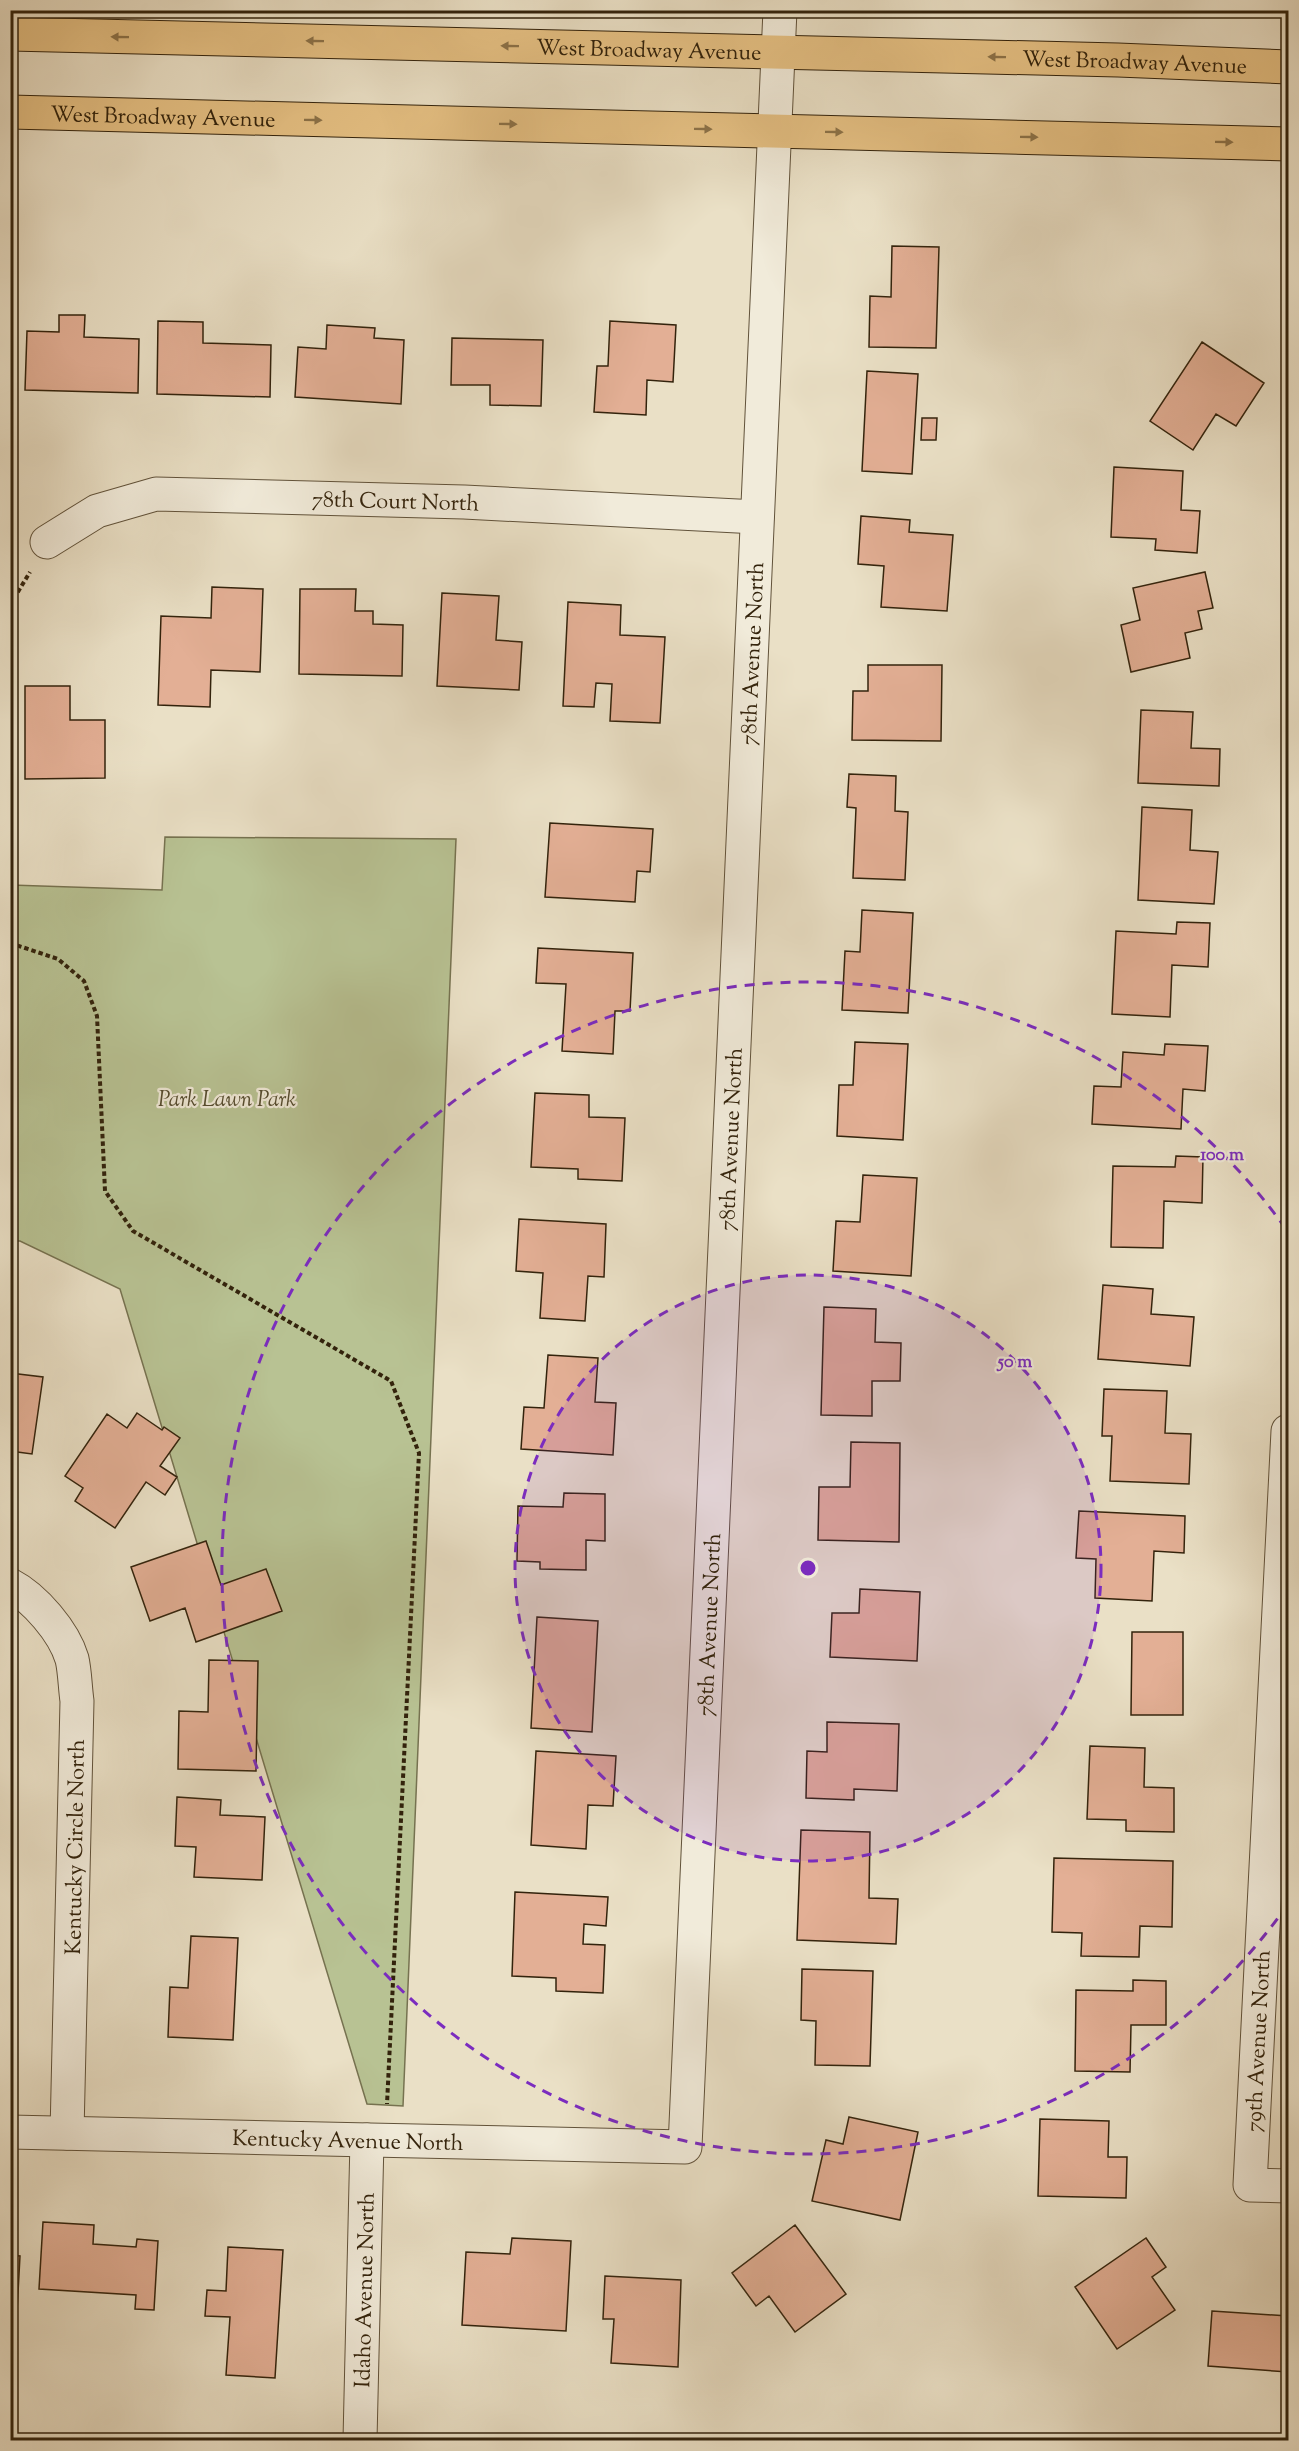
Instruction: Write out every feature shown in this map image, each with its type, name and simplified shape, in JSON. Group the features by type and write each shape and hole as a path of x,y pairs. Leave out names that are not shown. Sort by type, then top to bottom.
{"main road":[{"name":"West Broadway Avenue","path":"10,34 1118,60 1288,67"},
{"name":"West Broadway Avenue","path":"10,112 1288,144"}],"street":[{"name":"78th Avenue North","path":"685,2147 780,10"},
{"name":"78th Court North","path":"47,543 97,511 156,494 464,502 757,518"},
{"name":"79th Avenue North","path":"1288,1431 1250,2185 1288,2186"},
{"name":"Kentucky Circle North","path":"10,1585 19,1590 50,1619 72,1658 77,1701 67,2133"},
{"name":"Kentucky Avenue North","path":"10,2132 685,2147"},
{"name":"Idaho Avenue North","path":"360,2440 367,2140"}],"path":[{"path":"10,943 58,959 84,981 97,1016 105,1191 133,1231 391,1381 418,1453 387,2107 367,2140"}],"green space":[{"name":"Park Lawn Park","path":"165,837 456,839 403,2106 367,2104 120,1289 20,1241 11,1241 11,885 162,890"}],"building":[{"path":"892,246 939,247 936,348 869,347 870,296 891,297"},
{"path":"59,315 85,315 84,337 139,339 138,393 25,390 27,331 59,332"},
{"path":"158,321 203,322 203,343 271,345 270,397 157,394"},
{"path":"610,321 676,325 673,382 647,380 646,415 594,412 597,366 608,366"},
{"path":"327,325 375,328 374,338 404,340 401,404 295,397 298,347 326,349"},
{"path":"452,338 543,340 541,406 490,405 490,385 451,385"},
{"path":"1202,342 1264,383 1236,426 1216,414 1193,450 1150,421"},
{"path":"867,371 918,374 912,474 862,471"},
{"path":"922,418 937,418 936,440 921,440"},
{"path":"1114,467 1183,471 1181,510 1200,511 1197,553 1155,550 1156,539 1111,537"},
{"path":"861,516 910,520 909,532 953,535 947,611 881,607 884,566 858,564"},
{"path":"1205,572 1213,608 1198,611 1202,629 1185,633 1190,658 1131,672 1121,625 1140,620 1133,588"},
{"path":"212,587 263,589 260,672 211,670 210,707 158,705 161,616 211,618"},
{"path":"300,589 356,589 355,611 373,611 373,624 403,625 402,676 299,674"},
{"path":"442,593 499,596 496,640 522,642 519,690 437,686"},
{"path":"568,602 621,605 620,635 665,637 660,723 610,721 612,684 596,683 594,707 563,706"},
{"path":"868,665 942,665 941,741 852,740 853,691 868,691"},
{"path":"25,686 70,686 70,720 105,720 105,778 25,779"},
{"path":"1141,710 1193,712 1191,748 1220,749 1219,786 1138,783"},
{"path":"849,774 896,776 895,811 908,812 905,880 853,878 856,808 847,807"},
{"path":"1142,807 1192,810 1190,850 1218,852 1214,904 1138,900"},
{"path":"550,823 653,829 650,872 637,871 635,902 545,897"},
{"path":"862,910 913,913 908,1013 842,1010 845,951 860,952"},
{"path":"1177,922 1210,923 1208,967 1172,965 1170,1017 1112,1014 1116,931 1176,934"},
{"path":"538,948 633,953 630,1011 615,1011 613,1054 562,1051 566,984 536,983"},
{"path":"855,1042 908,1044 903,1140 837,1136 839,1085 853,1085"},
{"path":"1165,1044 1208,1046 1205,1091 1183,1089 1181,1129 1092,1124 1094,1086 1121,1087 1123,1052 1164,1055"},
{"path":"535,1093 589,1095 589,1117 625,1118 622,1181 578,1179 578,1169 531,1167"},
{"path":"1176,1156 1203,1157 1202,1203 1164,1201 1163,1248 1111,1247 1113,1166 1175,1167"},
{"path":"863,1175 917,1178 911,1276 833,1271 836,1221 860,1222"},
{"path":"519,1219 606,1224 604,1277 588,1276 585,1321 540,1318 543,1273 516,1271"},
{"path":"1103,1285 1153,1289 1151,1314 1194,1317 1190,1366 1098,1359"},
{"path":"824,1307 876,1309 875,1342 901,1343 900,1381 872,1381 872,1416 821,1415"},
{"path":"548,1355 598,1358 595,1402 616,1403 613,1455 521,1449 524,1407 544,1408"},
{"path":"10,1373 43,1377 32,1454 10,1451"},
{"path":"1104,1389 1167,1391 1165,1433 1191,1434 1189,1484 1110,1481 1112,1436 1102,1436"},
{"path":"137,1413 162,1430 164,1427 180,1438 160,1466 177,1477 165,1495 146,1482 115,1528 75,1501 83,1488 65,1476 107,1414 127,1428"},
{"path":"851,1442 900,1443 899,1542 818,1540 819,1487 850,1487"},
{"path":"564,1493 605,1494 605,1541 586,1540 586,1570 540,1569 540,1562 517,1561 518,1506 563,1507"},
{"path":"1079,1511 1185,1516 1184,1553 1154,1551 1152,1601 1095,1598 1096,1559 1076,1558"},
{"path":"206,1541 221,1585 266,1569 282,1611 196,1642 185,1608 150,1621 131,1567"},
{"path":"860,1589 920,1592 917,1661 830,1657 832,1613 859,1613"},
{"path":"537,1617 598,1621 592,1732 531,1728"},
{"path":"1132,1632 1183,1632 1183,1715 1131,1715"},
{"path":"209,1660 258,1661 256,1771 178,1769 179,1711 208,1712"},
{"path":"827,1722 899,1724 897,1791 854,1789 854,1800 806,1798 807,1751 827,1752"},
{"path":"1090,1746 1145,1748 1144,1787 1174,1788 1174,1832 1126,1831 1126,1820 1087,1819"},
{"path":"536,1751 616,1756 613,1806 588,1805 586,1849 531,1845"},
{"path":"177,1797 221,1800 220,1815 265,1817 262,1880 194,1877 196,1847 175,1846"},
{"path":"801,1830 870,1832 869,1898 898,1899 896,1944 797,1940"},
{"path":"1054,1858 1173,1861 1172,1927 1140,1926 1139,1957 1081,1956 1082,1933 1052,1932"},
{"path":"515,1892 608,1897 606,1926 584,1924 583,1944 605,1945 603,1993 556,1991 556,1978 512,1976"},
{"path":"191,1936 238,1938 233,2040 168,2037 170,1987 188,1988"},
{"path":"802,1969 873,1971 870,2066 815,2065 816,2021 801,2020"},
{"path":"1133,1980 1166,1981 1166,2025 1131,2025 1130,2072 1075,2071 1076,1990 1133,1991"},
{"path":"849,2117 918,2132 900,2220 812,2201 826,2140 843,2144"},
{"path":"1040,2119 1109,2121 1108,2157 1127,2157 1126,2198 1038,2196"},
{"path":"43,2222 94,2225 93,2244 136,2247 137,2239 158,2241 154,2310 135,2309 136,2295 39,2289"},
{"path":"795,2225 846,2294 795,2332 769,2296 756,2306 732,2273"},
{"path":"512,2238 571,2241 566,2331 462,2325 466,2252 510,2254"},
{"path":"1146,2238 1166,2267 1152,2277 1175,2310 1117,2349 1075,2287"},
{"path":"228,2247 283,2250 275,2378 226,2375 230,2317 205,2316 207,2290 226,2291"},
{"path":"10,2255 20,2256 17,2311 10,2311"},
{"path":"605,2276 681,2280 678,2367 611,2363 614,2319 603,2319"},
{"path":"1212,2311 1288,2316 1288,2372 1208,2366"}]}
